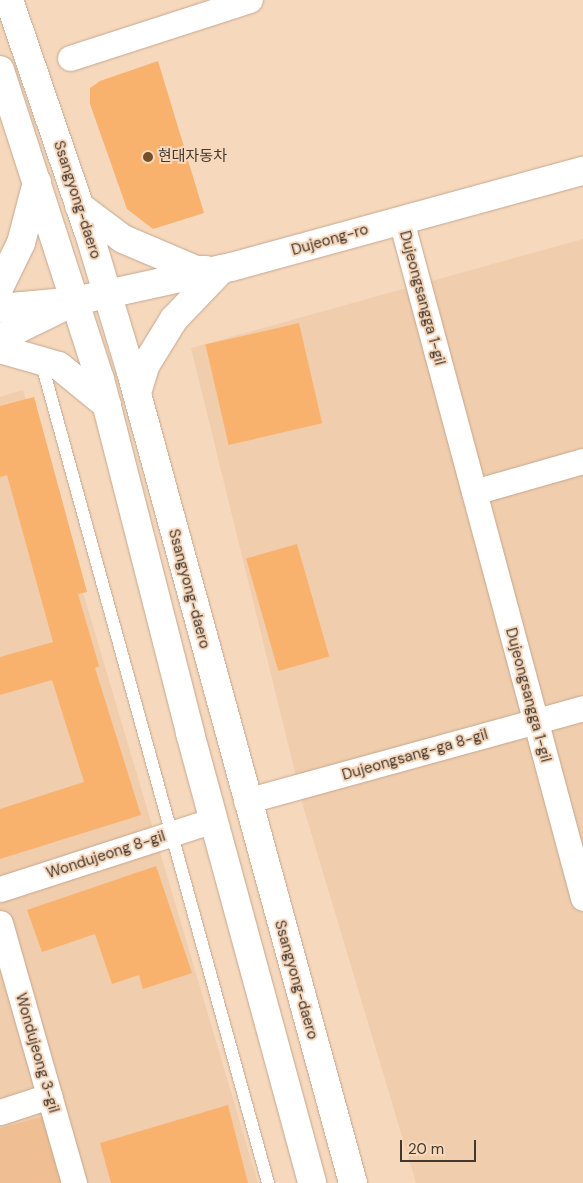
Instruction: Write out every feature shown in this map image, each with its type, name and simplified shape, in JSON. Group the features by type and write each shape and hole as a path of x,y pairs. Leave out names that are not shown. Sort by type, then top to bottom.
{"street":[{"name":"Ssangyong-daero","path":"9,0 79,206 137,392 246,801 353,1183"},
{"path":"70,58 244,1"},
{"path":"0,70 107,405 213,820 312,1183"},
{"name":"Dujeong-ro","path":"0,308 74,301 222,269 583,171"},
{"path":"0,286 21,243 37,182"},
{"path":"79,206 123,239 196,270 222,269"},
{"name":"Dujeongsangga 1-gil","path":"401,220 583,898"},
{"path":"137,392 145,366 174,319 222,269"},
{"name":"Dujeong-ro","path":"0,338 74,301"},
{"path":"0,349 59,366 107,405"},
{"path":"474,492 583,461"},
{"name":"Dujeongsang-ga 8-gil","path":"246,801 583,708"},
{"name":"Wondujeong 8-gil","path":"0,889 213,820"},
{"name":"Wondujeong 3-gil","path":"0,923 74,1183"},
{"path":"0,1112 49,1096"}],"lane":[{"path":"41,361 170,834 268,1183"}],"shaded area":[{"path":"583,239 583,1183 416,1183 304,809 191,348"},
{"path":"23,390 258,1183 0,1183 0,397"},
{"path":"41,1117 51,1118 74,1183 0,1183 0,1128"}],"building":[{"name":"현대자동차","path":"158,61 204,213 153,229 127,209 90,104 90,88 100,81"},
{"path":"299,323 322,423 229,445 205,345"},
{"path":"34,397 87,592 78,594 99,666 95,668 141,815 0,859 0,809 84,782 52,680 0,695 0,657 53,642 7,475 0,477 0,406"},
{"path":"297,544 329,656 278,671 246,559"},
{"path":"156,866 192,973 143,989 139,975 112,984 95,934 42,952 27,910"},
{"path":"228,1105 248,1183 111,1183 100,1143"}],"place":[{"name":"현대자동차","path":"148,157"}]}
